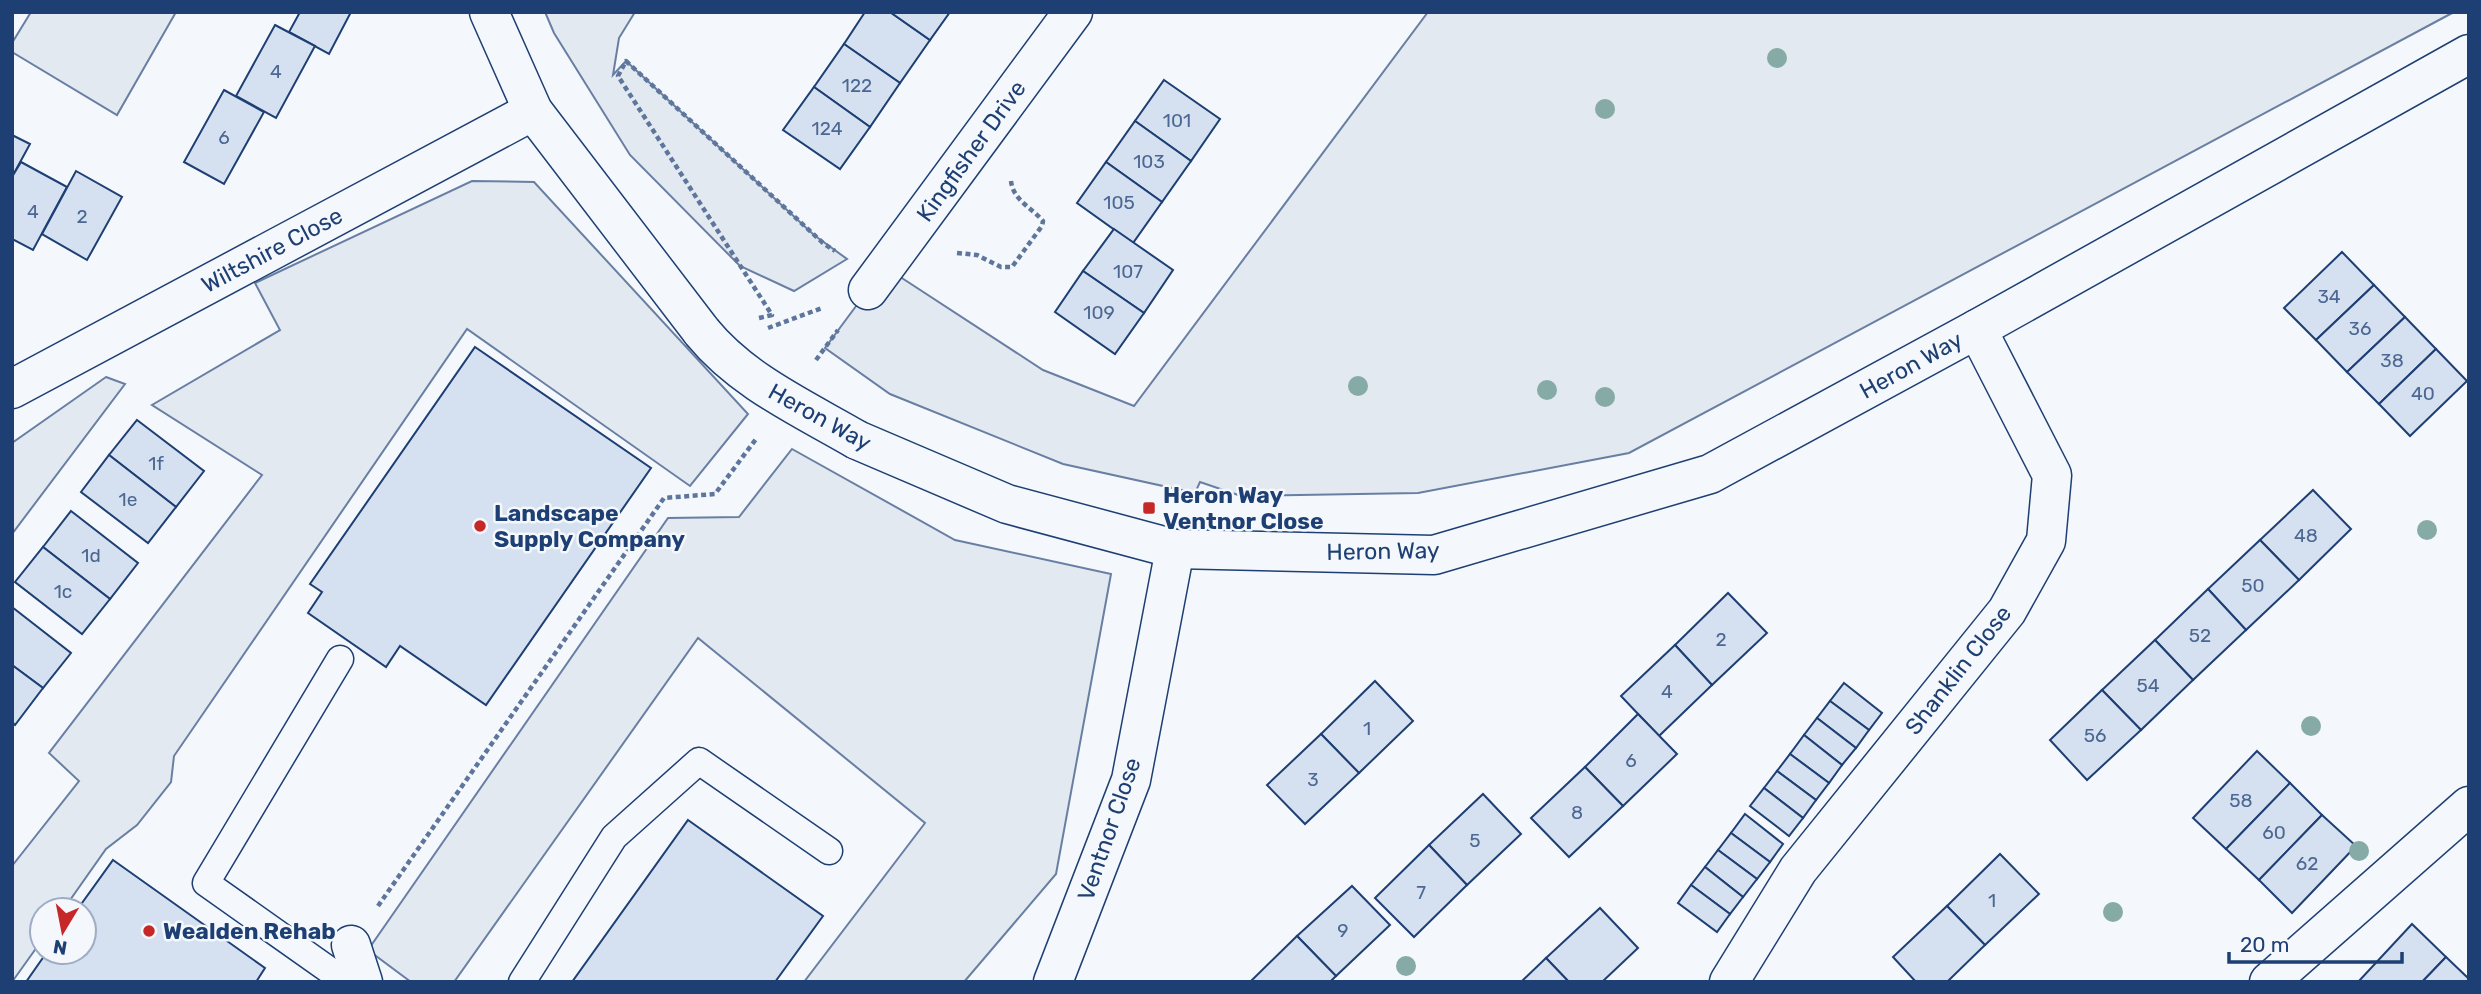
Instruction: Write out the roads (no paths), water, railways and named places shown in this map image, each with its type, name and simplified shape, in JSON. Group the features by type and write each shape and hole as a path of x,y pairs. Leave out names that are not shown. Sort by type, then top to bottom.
{"street":[{"name":"Heron Way","path":"489,12 533,111 708,340 753,380 857,440 1007,504 1175,549 1434,555 1710,474 1977,329 2469,54"},
{"name":"Kingfisher Drive","path":"873,284 1073,12"},
{"name":"Wiltshire Close","path":"12,389 533,111"},
{"name":"Shanklin Close","path":"1728,982 1798,870 2007,611 2046,541 2052,475 1977,329"},
{"name":"Ventnor Close","path":"1053,982 1131,780 1175,549"},
{"path":"2269,982 2469,806"},
{"path":"348,963 363,982"}],"lane":[{"path":"340,659 206,883 348,963"},
{"path":"522,982 614,837 699,761 829,852"}],"place":[{"name":"Heron Way Ventnor Close","path":"1149,508"},
{"name":"Landscape Supply Company","path":"480,526"},
{"name":"Wealden Rehab","path":"149,931"}]}
